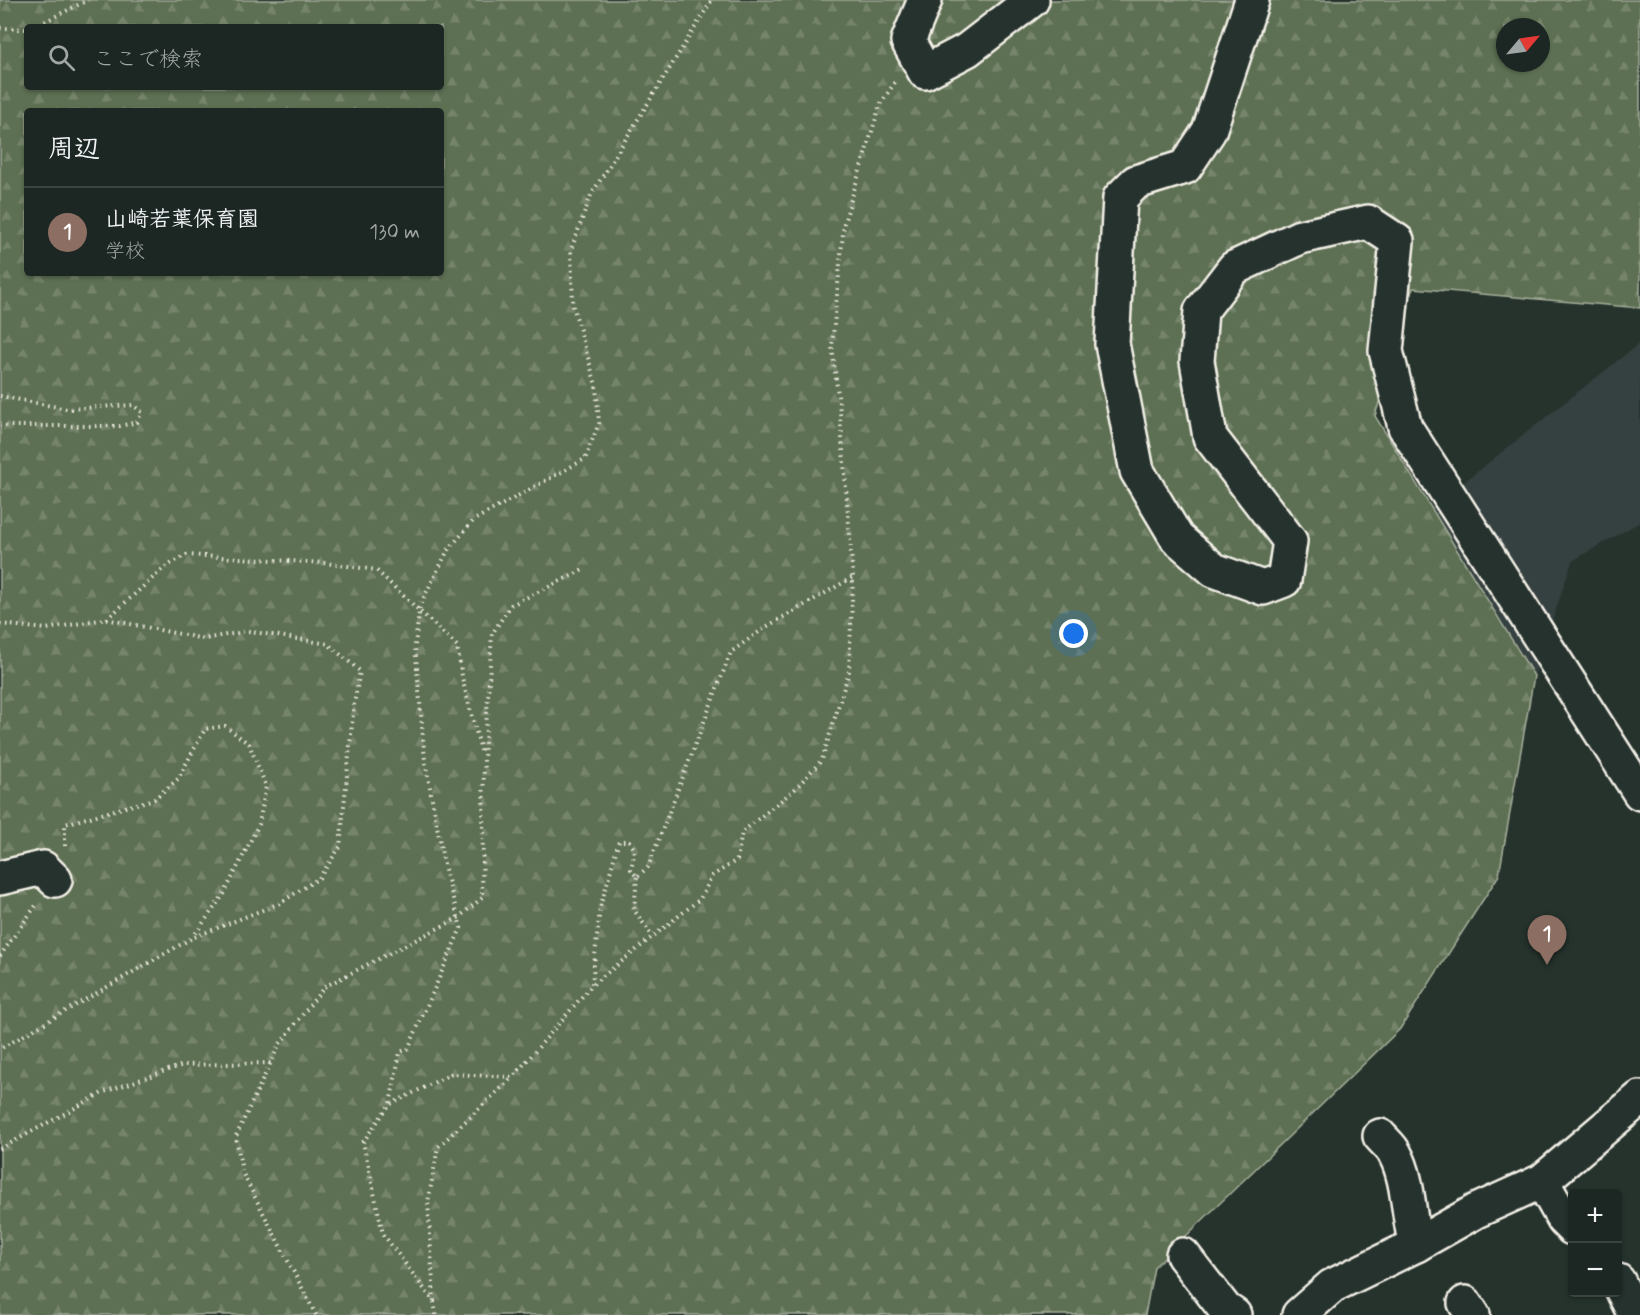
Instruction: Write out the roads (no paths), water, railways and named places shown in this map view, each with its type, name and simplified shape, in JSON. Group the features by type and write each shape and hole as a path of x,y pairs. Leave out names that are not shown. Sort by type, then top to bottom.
{"street":[{"path":"925,0 908,41 926,72 967,50 1032,0"},
{"path":"1252,0 1209,131 1185,167 1136,182 1120,198 1112,344 1137,471 1177,538 1215,570 1263,588 1284,580 1290,541 1210,437 1197,361 1201,311 1234,268 1300,237 1368,222 1397,241 1386,351 1405,427 1640,793"},
{"path":"0,878 43,868 55,880"},
{"path":"1299,1315 1332,1286 1416,1245 1476,1210 1542,1181 1563,1166 1640,1098"},
{"path":"1380,1136 1395,1153 1409,1202 1408,1219 1416,1245"},
{"path":"1542,1181 1568,1224"},
{"path":"1183,1255 1225,1309 1234,1315"},
{"path":"1622,1290 1635,1315"}],"place":[{"name":"山崎若葉保育園","path":"1547,965"}]}
